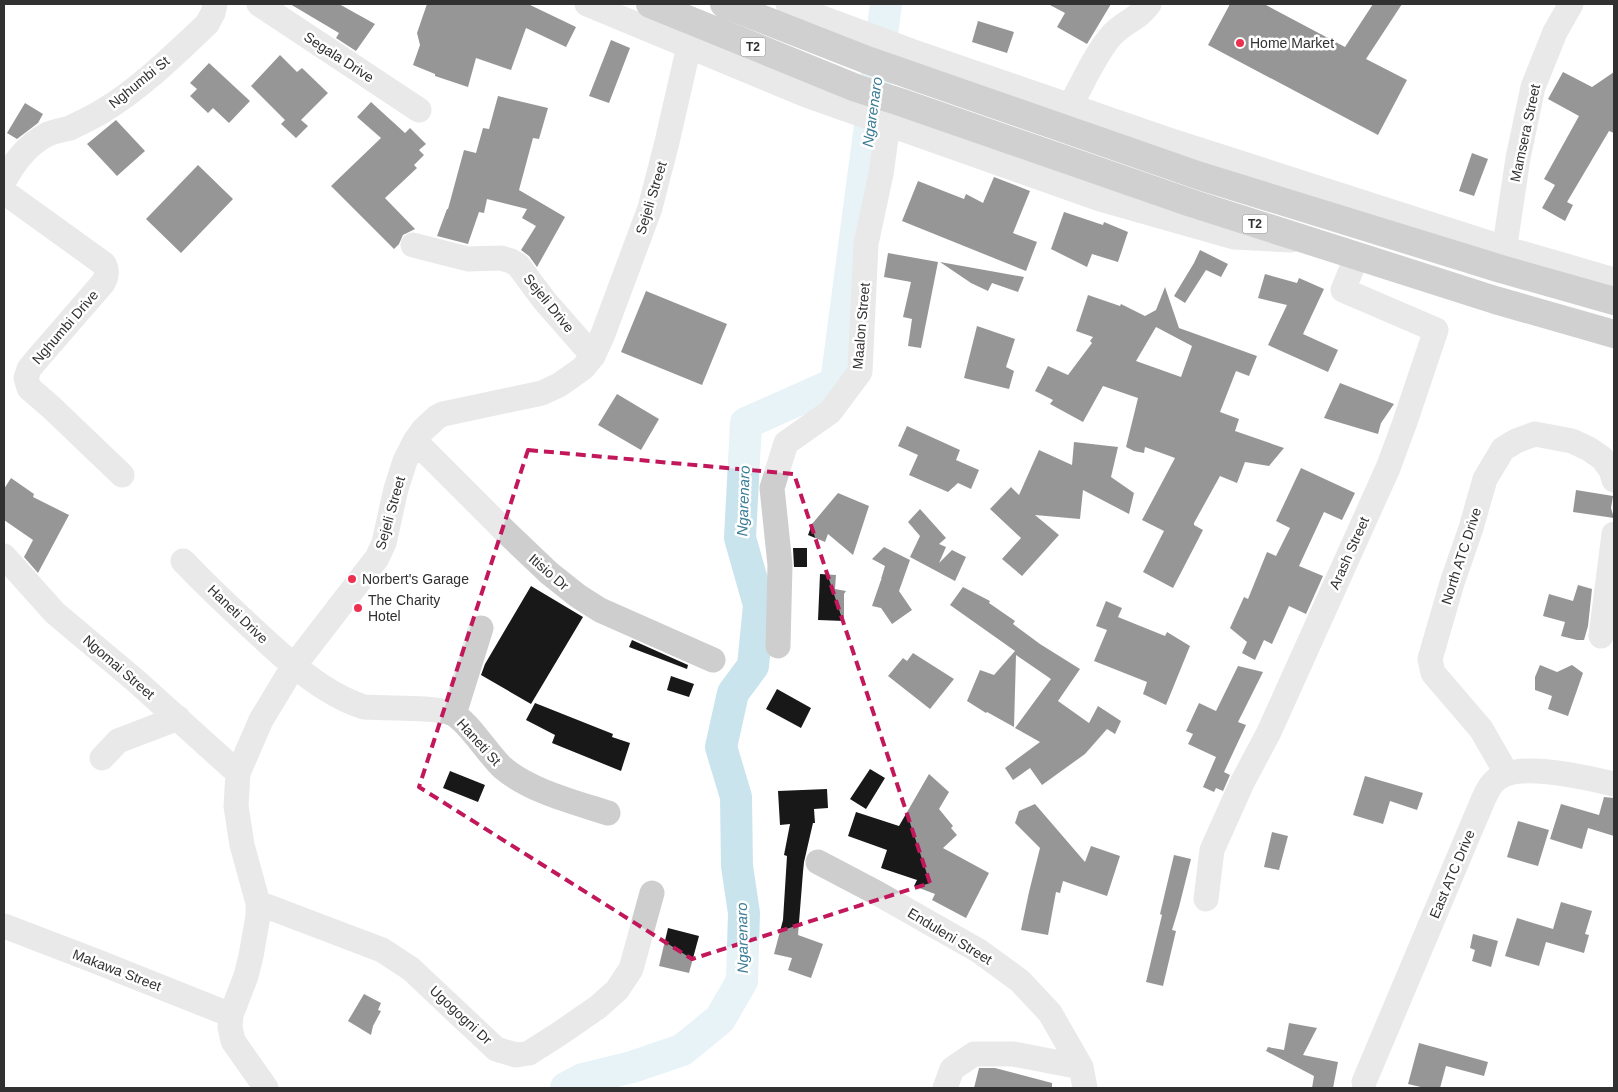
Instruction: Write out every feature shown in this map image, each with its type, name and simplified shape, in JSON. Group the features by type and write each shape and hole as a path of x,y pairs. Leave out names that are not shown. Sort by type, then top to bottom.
{"highway":[{"name":"T2","path":"650,4 856,88 898,119 1191,203 1495,300 1614,334"},
{"name":"T2","path":"724,4 867,60 910,63 1200,176 1502,259 1614,301"}],"street":[{"name":"Nghumbi St","path":"4,181 16,160 35,142 50,133 69,128 101,112 144,81 207,24 215,4"},
{"name":"Segala Drive","path":"259,4 419,110"},
{"path":"587,4 806,95 898,119"},
{"path":"788,4 826,11 910,63 1070,106 1502,259 1614,280"},
{"path":"1070,106 1103,46 1112,34 1144,11 1149,4"},
{"name":"Mamsera Street","path":"1502,259 1518,158 1533,86 1567,5"},
{"name":"Sejeli Street","path":"266,1088 234,1041 230,1027 231,1015 246,976 258,916 258,903 242,845 236,806 238,773 262,720 293,667 349,596 383,548 396,489 405,461 415,441 427,426 443,414 542,393 560,385 583,368 593,356 650,208 688,46"},
{"name":"Maalon Street","path":"778,646 780,564 772,488 786,443 830,412 860,372 866,244 882,174 898,119"},
{"name":"Nghumbi Drive","path":"4,192 104,264 107,270 103,283 38,358 26,378 29,388 122,475"},
{"name":"Sejeli Drive","path":"413,245 468,259 501,258 518,265 544,300 593,356"},
{"name":"Arash Street","path":"1206,899 1212,850 1242,783 1270,732 1388,468 1436,330 1343,290 1357,256"},
{"name":"North ATC Drive","path":"1507,774 1481,729 1433,673 1430,658 1485,479 1503,449 1516,441 1535,434 1572,441 1589,449 1602,458 1611,470 1614,480"},
{"name":"Itisio Dr","path":"415,441 513,539 549,573 578,596 600,610 713,660"},
{"path":"1601,636 1614,534"},
{"name":"Ngomai Street","path":"4,556 55,613 136,681 238,773"},
{"name":"Haneti Drive","path":"182,561 293,667"},
{"path":"454,714 481,628"},
{"name":"Haneti St","path":"293,667 355,704 369,707 438,710 454,714 469,728 504,769 531,785 608,813"},
{"path":"102,758 118,741 178,718"},
{"path":"1507,774 1528,771 1568,774 1614,784"},
{"name":"East ATC Drive","path":"1364,1082 1489,789 1497,779 1507,774"},
{"name":"Enduleni Street","path":"818,862 979,950 1020,981 1050,1013 1083,1078"},
{"name":"Ugogogni Dr","path":"258,903 382,950 411,969 496,1049 516,1055 529,1053 559,1034 598,1007 617,990 631,969 652,893"},
{"name":"Makawa Street","path":"4,926 231,1015"},
{"path":"945,1088 952,1069 974,1054 1013,1054 1083,1078"}],"highlighted area":[{"path":"528,450 794,474 930,883 692,959 419,787"}],"building":[{"path":"290,4 339,4 375,24 356,51 336,38 339,33"},
{"path":"427,4 528,4 576,27 566,47 526,28 511,70 476,58 468,87 435,76 435,74 413,65 420,45 417,33"},
{"path":"1048,4 1111,4 1087,44 1057,27 1065,13"},
{"path":"1230,4 1264,4 1345,47 1373,4 1402,4 1366,59 1407,80 1378,135 1208,45"},
{"path":"978,21 1014,32 1007,53 972,42"},
{"path":"611,40 630,48 609,103 589,96"},
{"path":"280,55 297,72 302,68 328,93 301,120 308,126 296,138 281,124 285,120 251,86"},
{"path":"209,63 250,101 229,123 213,108 208,113 190,96 197,89 190,83"},
{"path":"1563,72 1592,87 1614,72 1614,133 1609,131 1567,202 1573,205 1565,221 1542,208 1555,185 1544,179 1579,116 1548,99"},
{"path":"498,96 548,108 539,139 533,138 519,190 565,217 537,267 529,256 521,250 536,226 522,218 527,209 487,199 484,213 479,212 468,244 437,236 448,209 464,150 476,153 483,128 489,129"},
{"path":"371,102 405,133 410,128 426,144 419,150 424,155 414,165 417,168 385,198 415,229 403,235 399,244 394,249 331,186 381,138 357,117"},
{"path":"25,103 43,114 38,123 17,139 7,133"},
{"path":"116,120 145,151 117,176 87,144"},
{"path":"1472,153 1488,159 1474,196 1459,191"},
{"path":"198,165 233,199 181,253 146,219"},
{"path":"994,177 1030,191 1013,233 1037,242 1026,271 902,221 918,181 964,199 966,194 983,203"},
{"path":"1064,212 1103,225 1104,222 1128,232 1118,262 1092,254 1087,267 1051,249"},
{"path":"1200,250 1228,264 1221,277 1206,270 1185,303 1174,296"},
{"path":"888,253 938,262 921,348 908,346 912,319 903,317 911,282 884,277"},
{"path":"940,262 1024,277 1018,292 992,283 988,291 971,283"},
{"path":"1265,274 1297,283 1299,278 1324,289 1303,334 1338,350 1328,372 1268,345 1287,305 1258,298"},
{"path":"1165,287 1179,328 1257,356 1249,376 1236,371 1220,412 1239,419 1235,431 1284,448 1269,466 1245,462 1237,483 1220,476 1194,523 1194,525 1203,530 1173,588 1143,572 1164,531 1142,520 1175,458 1145,447 1144,453 1126,447 1138,398 1103,386 1083,422 1050,404 1053,400 1035,391 1048,366 1068,375 1092,343 1090,341 1093,337 1076,331 1088,295 1120,306 1121,304 1145,316 1156,310","holes":["1156,327 1192,346 1181,377 1136,361"]},
{"path":"646,291 727,324 702,385 621,352"},
{"path":"977,326 1015,339 1006,367 1014,371 1009,389 964,378"},
{"path":"1340,383 1394,404 1381,423 1378,434 1324,418"},
{"path":"617,394 659,419 641,450 598,425"},
{"path":"907,426 960,450 956,460 979,470 971,489 958,483 948,492 909,475 918,455 898,446"},
{"path":"1074,442 1118,447 1111,477 1134,493 1129,514 1083,490 1080,519 1035,515 1059,535 1022,576 1002,559 1021,538 990,509 1011,487 1019,495 1039,450 1072,465"},
{"path":"1301,468 1355,493 1342,520 1324,512 1299,566 1323,576 1306,614 1289,606 1272,644 1264,640 1255,660 1242,653 1247,642 1230,628 1244,597 1248,599 1267,552 1276,556 1290,528 1276,521"},
{"path":"11,478 34,494 33,497 69,515 38,573 24,557 33,540 4,520 4,489"},
{"path":"1576,490 1613,496 1611,508 1614,518 1573,512"},
{"path":"838,493 869,506 853,555 828,534 825,542 808,535 812,524"},
{"path":"920,509 946,538 939,544 946,547 939,563 952,550 966,557 955,581 910,557 920,536 908,522"},
{"path":"884,547 910,560 899,591 912,610 892,624 881,608 872,606 885,566 872,559"},
{"path":"793,548 807,548 807,567 794,567"},
{"path":"820,574 836,575 835,589 846,591 844,594 844,621 818,620"},
{"path":"1578,585 1592,589 1588,626 1584,640 1561,636 1565,622 1543,616 1549,594 1573,601"},
{"path":"531,586 583,617 531,704 481,675 485,664"},
{"path":"963,587 990,601 989,603 1015,621 1013,624 1040,644 1080,669 1058,701 1089,723 1098,706 1121,721 1115,734 1107,729 1085,754 1042,785 1030,768 1013,780 1005,768 1040,742 1015,728 1051,679 1016,655 1014,727 967,701 980,670 994,675 1015,651 950,605"},
{"path":"1106,601 1122,608 1118,617 1165,636 1167,632 1190,646 1166,705 1143,694 1147,682 1094,661 1107,630 1096,626"},
{"path":"632,640 688,665 687,669 629,647"},
{"path":"913,653 954,679 930,709 888,676 903,658 907,661"},
{"path":"1540,665 1557,672 1572,665 1583,673 1568,716 1548,709 1552,696 1535,690 1535,677"},
{"path":"1238,666 1263,672 1238,722 1246,725 1224,772 1230,775 1223,791 1216,788 1214,792 1203,787 1216,757 1188,744 1193,734 1186,731 1199,703 1216,711"},
{"path":"671,676 694,684 689,697 667,690"},
{"path":"777,689 811,708 801,728 766,709"},
{"path":"535,703 613,734 612,737 630,743 621,771 552,743 555,735 526,720"},
{"path":"870,769 885,778 866,809 850,799"},
{"path":"450,771 485,785 478,802 443,788"},
{"path":"929,774 949,792 939,809 953,826 951,828 957,835 943,848 989,873 966,918 932,900 935,894 914,886 917,880 881,868 887,850 848,836 856,812 899,826"},
{"path":"1365,776 1423,793 1417,810 1390,801 1383,824 1353,815"},
{"path":"827,789 828,808 814,809 815,823 813,823 803,872 798,935 823,944 811,978 788,970 792,958 774,954 783,920 787,856 784,855 790,824 780,825 778,791"},
{"path":"1604,797 1614,798 1614,836 1588,828 1582,849 1550,839 1561,804 1599,815"},
{"path":"1035,804 1085,862 1091,846 1120,856 1107,896 1063,881 1060,893 1056,892 1048,935 1021,930 1040,848 1015,823 1019,811"},
{"path":"1518,821 1549,830 1538,866 1507,857"},
{"path":"1272,832 1288,836 1279,870 1264,867"},
{"path":"1174,855 1191,859 1172,930 1176,931 1163,986 1146,982"},
{"path":"1561,902 1592,911 1585,934 1589,935 1584,953 1546,942 1539,966 1505,956 1517,918 1553,929"},
{"path":"668,928 699,936 689,973 659,966"},
{"path":"1473,934 1498,941 1491,967 1472,961 1475,950 1470,948"},
{"path":"364,994 381,1003 378,1010 381,1011 373,1026 371,1035 348,1021"},
{"path":"1289,1023 1317,1028 1303,1055 1338,1062 1333,1088 1312,1088 1314,1076 1266,1051 1268,1047 1284,1050"},
{"path":"1419,1043 1488,1062 1484,1076 1446,1066 1440,1088 1425,1088 1408,1084"},
{"path":"979,1068 995,1068 1052,1083 1052,1088 974,1088"}],"waterway":[{"name":"Ngarenaro","path":"566,1088 583,1079 632,1067 682,1050 720,1019 742,981 744,913 737,866 736,797 721,747 733,693 753,666 759,605 740,538 746,423 836,383 886,4"}],"place":[{"name":"Home Market","path":"1240,43"},
{"name":"Norbert's Garage","path":"352,579"},
{"name":"The Charity Hotel","path":"358,608"}]}
